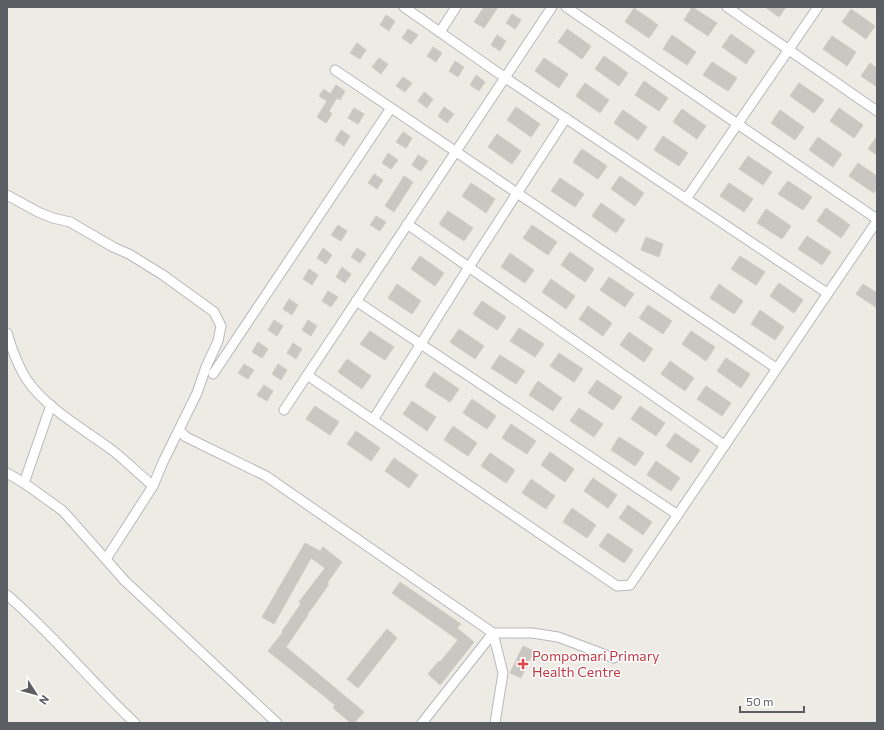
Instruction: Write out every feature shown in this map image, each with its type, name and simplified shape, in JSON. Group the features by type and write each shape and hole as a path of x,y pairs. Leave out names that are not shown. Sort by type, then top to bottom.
{"street":[{"path":"404,7 504,77 827,293"},
{"path":"440,32 456,7"},
{"path":"284,410 504,77 552,7"},
{"path":"307,375 617,586 630,585 877,220 566,7"},
{"path":"727,7 877,111"},
{"path":"686,199 818,7"},
{"path":"335,70 776,368"},
{"path":"213,374 391,108"},
{"path":"373,420 516,193 566,118"},
{"path":"7,194 43,214 70,222 113,247 129,254 163,275 214,312 222,326 218,341 196,393 182,420 179,430 153,486 106,559"},
{"path":"407,224 724,445"},
{"path":"356,301 678,515"},
{"path":"7,333 16,362 28,382 51,405 112,451 153,486"},
{"path":"24,482 51,405"},
{"path":"179,430 186,437 266,476 493,633 532,633 558,637 614,658"},
{"path":"7,473 24,482 63,511 125,580 277,723"},
{"path":"7,595 25,611 117,707 135,723"},
{"path":"422,723 493,633"},
{"path":"493,633 503,673 495,723"}],"building":[{"path":"484,7 498,7 484,28 474,22"},
{"path":"692,7 717,23 708,36 684,20"},
{"path":"765,7 786,7 779,17"},
{"path":"634,8 658,25 649,38 625,22"},
{"path":"851,9 875,26 866,39 842,22"},
{"path":"512,14 521,20 515,29 506,23"},
{"path":"386,15 395,21 389,31 380,25"},
{"path":"408,29 418,35 411,44 402,38"},
{"path":"567,29 591,46 582,59 558,42"},
{"path":"731,34 755,51 746,64 722,47"},
{"path":"497,35 506,41 500,51 491,45"},
{"path":"672,35 696,52 687,65 663,49"},
{"path":"832,36 856,52 847,66 823,49"},
{"path":"357,43 366,50 360,59 350,53"},
{"path":"433,47 442,53 436,62 427,56"},
{"path":"604,56 628,73 619,86 595,69"},
{"path":"379,58 388,64 381,74 372,67"},
{"path":"544,58 568,74 559,88 535,71"},
{"path":"455,61 464,67 458,77 449,71"},
{"path":"712,62 737,78 728,91 703,75"},
{"path":"870,63 877,68 877,87 861,76"},
{"path":"476,75 485,82 479,91 470,85"},
{"path":"403,77 412,83 405,92 396,86"},
{"path":"644,81 668,98 659,111 635,95"},
{"path":"585,83 609,100 600,113 576,96"},
{"path":"799,83 824,100 814,113 790,96"},
{"path":"336,85 345,91 340,100 337,98 329,111 332,114 326,123 317,117 327,101 319,96 324,89 330,94"},
{"path":"424,92 433,99 427,108 418,101"},
{"path":"444,107 454,114 447,123 438,116"},
{"path":"516,107 540,124 531,137 507,120"},
{"path":"354,108 364,114 358,124 348,118"},
{"path":"839,108 863,125 854,138 830,121"},
{"path":"682,109 706,126 697,139 673,122"},
{"path":"623,110 647,127 638,140 614,123"},
{"path":"780,110 804,127 795,140 771,123"},
{"path":"341,130 350,136 344,146 335,140"},
{"path":"403,132 412,138 406,148 396,142"},
{"path":"497,134 521,151 512,164 488,147"},
{"path":"663,136 688,153 679,166 654,150"},
{"path":"877,136 877,155 868,149"},
{"path":"818,137 842,154 833,167 809,150"},
{"path":"582,149 607,166 598,179 573,162"},
{"path":"388,153 398,160 391,169 382,163"},
{"path":"418,155 428,161 421,171 412,165"},
{"path":"748,156 772,172 763,185 739,169"},
{"path":"858,163 877,176 877,188 874,193 849,176"},
{"path":"374,174 383,180 377,189 368,183"},
{"path":"404,176 413,182 394,212 385,206"},
{"path":"620,176 644,193 635,206 611,189"},
{"path":"560,178 584,194 575,207 551,191"},
{"path":"788,181 812,197 803,210 778,194"},
{"path":"471,183 495,199 486,213 462,196"},
{"path":"729,183 753,199 744,212 720,196"},
{"path":"601,203 625,220 616,233 592,216"},
{"path":"826,208 850,225 841,238 817,221"},
{"path":"766,209 791,226 782,239 757,223"},
{"path":"448,211 473,228 464,241 439,224"},
{"path":"376,216 386,222 380,231 370,225"},
{"path":"338,225 347,231 341,241 331,235"},
{"path":"532,225 557,242 548,255 523,238"},
{"path":"807,236 831,252 822,265 798,249"},
{"path":"646,237 663,244 659,257 641,250"},
{"path":"323,248 332,255 326,264 317,258"},
{"path":"357,248 366,254 360,263 351,257"},
{"path":"570,252 594,269 585,282 561,265"},
{"path":"510,253 534,270 525,283 501,267"},
{"path":"420,256 444,273 435,286 411,269"},
{"path":"740,256 765,272 756,285 731,269"},
{"path":"342,267 351,274 345,283 336,277"},
{"path":"309,269 318,275 312,285 303,279"},
{"path":"609,277 634,294 625,307 600,290"},
{"path":"551,279 575,296 566,309 542,292"},
{"path":"779,283 803,300 794,313 770,296"},
{"path":"397,284 421,301 412,314 388,298"},
{"path":"719,284 743,301 734,314 710,298"},
{"path":"863,284 877,293 877,308 856,294"},
{"path":"328,291 338,297 331,307 322,301"},
{"path":"289,299 298,305 292,315 283,309"},
{"path":"482,301 506,317 497,330 473,314"},
{"path":"648,305 672,321 663,334 639,318"},
{"path":"588,306 612,323 603,336 579,319"},
{"path":"760,310 784,327 775,340 751,324"},
{"path":"274,320 283,326 277,336 268,330"},
{"path":"308,320 317,326 311,336 302,330"},
{"path":"519,328 544,344 535,357 510,341"},
{"path":"459,329 484,346 475,359 450,342"},
{"path":"370,331 394,347 385,360 360,344"},
{"path":"691,331 715,347 706,361 682,344"},
{"path":"629,332 653,349 644,362 620,345"},
{"path":"258,342 268,349 262,358 252,352"},
{"path":"293,343 302,349 296,359 287,353"},
{"path":"559,353 583,369 574,382 550,366"},
{"path":"500,355 525,371 516,384 491,368"},
{"path":"726,358 750,374 741,388 717,371"},
{"path":"347,359 371,376 362,389 338,372"},
{"path":"670,361 694,378 685,391 661,374"},
{"path":"244,364 254,370 248,379 238,373"},
{"path":"278,364 287,370 281,380 272,374"},
{"path":"434,372 459,389 450,402 425,386"},
{"path":"597,380 622,397 613,410 588,393"},
{"path":"538,381 562,398 553,411 529,395"},
{"path":"264,385 273,391 267,401 257,395"},
{"path":"706,386 731,403 722,416 697,399"},
{"path":"472,399 496,416 487,429 463,413"},
{"path":"412,401 436,417 427,431 403,414"},
{"path":"315,406 339,422 330,435 306,419"},
{"path":"640,406 665,423 656,436 631,419"},
{"path":"579,408 603,424 594,437 570,421"},
{"path":"511,424 536,441 527,454 502,438"},
{"path":"453,426 477,443 468,456 444,440"},
{"path":"356,431 380,448 371,461 347,444"},
{"path":"675,433 700,450 691,463 666,446"},
{"path":"619,437 644,453 635,466 611,450"},
{"path":"550,452 574,469 565,482 541,465"},
{"path":"490,453 515,470 506,483 481,466"},
{"path":"394,458 418,475 409,488 385,471"},
{"path":"656,461 680,478 671,491 647,475"},
{"path":"593,478 617,495 608,508 584,491"},
{"path":"531,479 555,496 546,509 522,493"},
{"path":"628,505 652,522 643,535 619,518"},
{"path":"572,508 596,525 587,538 563,522"},
{"path":"608,533 633,550 624,563 599,546"},
{"path":"305,543 320,551 323,547 342,562 327,583 329,584 286,647 364,712 354,723 351,723 333,708 335,705 268,651 283,632 282,631 301,604 299,602 325,568 311,558 274,624 262,617"},
{"path":"400,582 461,624 457,628 474,642 440,685 428,674 458,640 392,593"},
{"path":"387,629 397,638 358,688 347,679"},
{"path":"523,646 534,651 521,678 510,673"}],"place":[{"name":"Pompomari Primary Health Centre","path":"523,664"}]}
